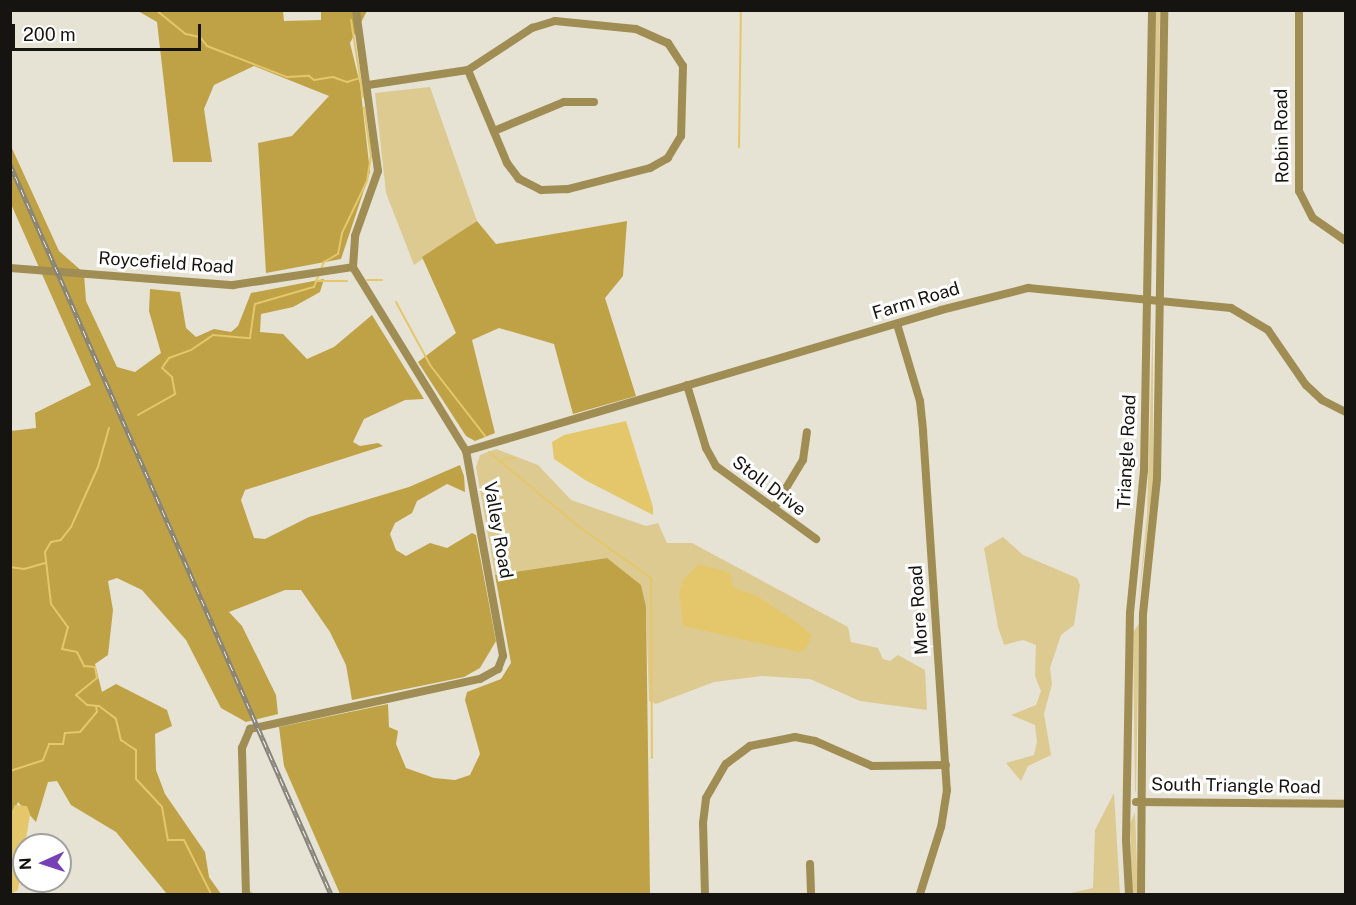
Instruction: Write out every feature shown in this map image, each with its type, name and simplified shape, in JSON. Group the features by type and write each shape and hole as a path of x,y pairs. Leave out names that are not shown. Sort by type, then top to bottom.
{"street":[{"path":"353,267 355,236 378,171 356,10"},
{"name":"Triangle Road","path":"1129,894 1127,801 1131,575 1143,493 1152,10"},
{"name":"Triangle Road","path":"1141,894 1140,802 1144,582 1157,478 1164,10"},
{"name":"Robin Road","path":"1299,10 1299,191 1318,223 1346,241"},
{"path":"368,85 468,70 532,28 569,20 659,36 676,52 683,66 681,136 673,153 650,168 568,189 541,190 513,172 468,70"},
{"path":"494,130 564,102 594,102"},
{"name":"Roycefield Road","path":"10,268 216,285 353,267"},
{"name":"Valley Road","path":"246,894 242,748 250,729 480,679 501,666 503,647 466,451 353,267"},
{"name":"Farm Road","path":"466,451 897,324 1028,288 1161,304 1223,306 1254,318 1278,341 1306,385 1322,400 1346,412"},
{"name":"More Road","path":"897,324 922,421 946,765 947,802 920,894"},
{"name":"Stoll Drive","path":"687,385 706,448 716,466 816,539"},
{"path":"774,508 807,452 807,432"},
{"path":"705,894 703,823 706,798 726,764 750,746 795,737 815,741 872,766 946,765"},
{"name":"South Triangle Road","path":"1127,801 1346,804"},
{"path":"810,864 811,894"}],"shaded area":[{"path":"1160,10 1156,279 1155,11"},
{"path":"138,11 283,11 284,21 321,20 321,11 367,11 350,43 360,84 370,172 341,259 266,273 258,143 292,136 329,96 254,66 214,85 204,109 212,162 173,162 157,22"},
{"path":"430,87 477,221 414,265 386,193 375,93"},
{"path":"10,144 59,251 84,273 86,301 117,367 135,372 161,353 149,311 150,289 180,292 186,328 196,337 214,329 231,332 238,326 251,293 324,279 320,292 293,307 261,314 260,332 283,334 307,359 334,347 372,315 424,399 405,400 364,419 353,442 360,446 378,443 383,446 245,490 241,500 254,538 265,539 309,517 409,487 460,465 464,476 465,492 447,484 417,501 412,513 395,523 390,534 396,550 406,556 430,543 447,548 472,533 476,535 496,641 480,668 464,677 352,700 346,665 330,632 301,590 285,590 229,612 242,626 276,695 278,714 246,722 221,708 186,640 142,590 117,578 108,581 113,610 108,655 95,664 102,692 116,684 167,710 172,726 155,734 156,770 165,794 205,852 209,877 221,894 167,894 116,832 71,805 57,781 48,782 36,822 18,802 11,817 11,431 36,428 35,413 91,385 11,204"},
{"path":"477,221 496,244 627,221 623,276 605,298 636,396 573,414 554,344 499,328 472,340 495,433 475,441 466,436 418,362 456,333 422,257"},
{"path":"1153,320 1153,483 1138,607 1147,515"},
{"path":"626,421 653,507 653,515 585,480 554,459 552,442 564,435"},
{"path":"496,449 538,465 571,500 646,526 658,523 667,543 692,543 848,627 851,642 878,648 883,659 890,661 898,655 925,670 927,710 860,701 810,679 762,676 714,682 656,704 649,701 646,607 607,558 495,575 476,467 480,455"},
{"path":"1003,537 1023,555 1077,578 1080,585 1074,625 1061,635 1050,668 1052,684 1044,714 1051,755 1028,766 1021,781 1006,763 1034,755 1037,742 1035,725 1011,715 1036,705 1041,691 1035,676 1036,645 1023,640 1004,645 998,627 984,548"},
{"path":"607,558 641,585 646,607 650,894 340,894 284,766 279,727 388,704 389,727 398,731 396,744 406,768 434,778 455,780 470,775 480,754 465,700 467,692 501,679 511,663 495,575"},
{"path":"699,564 730,573 732,585 737,589 755,595 792,619 812,635 806,649 799,652 683,626 679,592 683,580"},
{"path":"1139,624 1136,791 1135,792 1133,632"},
{"path":"1114,793 1120,894 1066,894 1093,888 1095,830"},
{"path":"15,805 27,806 30,814 27,833 12,833 11,894 11,813"},
{"path":"1135,812 1138,894 1132,894 1130,824"}],"waterway":[{"path":"156,10 186,34 200,37 207,46 287,77 309,76 314,80 333,77 347,82 360,78"},
{"path":"739,147 741,10"},
{"path":"351,20 363,97"},
{"path":"321,269 324,262 338,254 342,233 367,181 371,157 364,107"},
{"path":"138,415 175,394 172,377 162,368 169,358 191,350 213,335 250,338 255,304 314,287 319,274"},
{"path":"367,280 382,280"},
{"path":"317,281 347,281"},
{"path":"396,302 430,365 485,436"},
{"path":"109,428 98,467 71,527 61,540 51,542 45,552 51,604 68,627 62,649 77,652 84,666 95,667 97,678 76,695 87,705 99,706 116,719 121,740 136,750 136,779 162,807 168,840 184,840 211,894"},
{"path":"489,452 578,526 651,578 652,758"},
{"path":"502,460 515,458"},
{"path":"10,567 24,569 45,563"},
{"path":"10,771 43,760 49,744 63,744 65,733 80,732 97,712 96,706"},
{"path":"10,764 10,769"}],"railway":[{"path":"10,164 331,894"}]}
